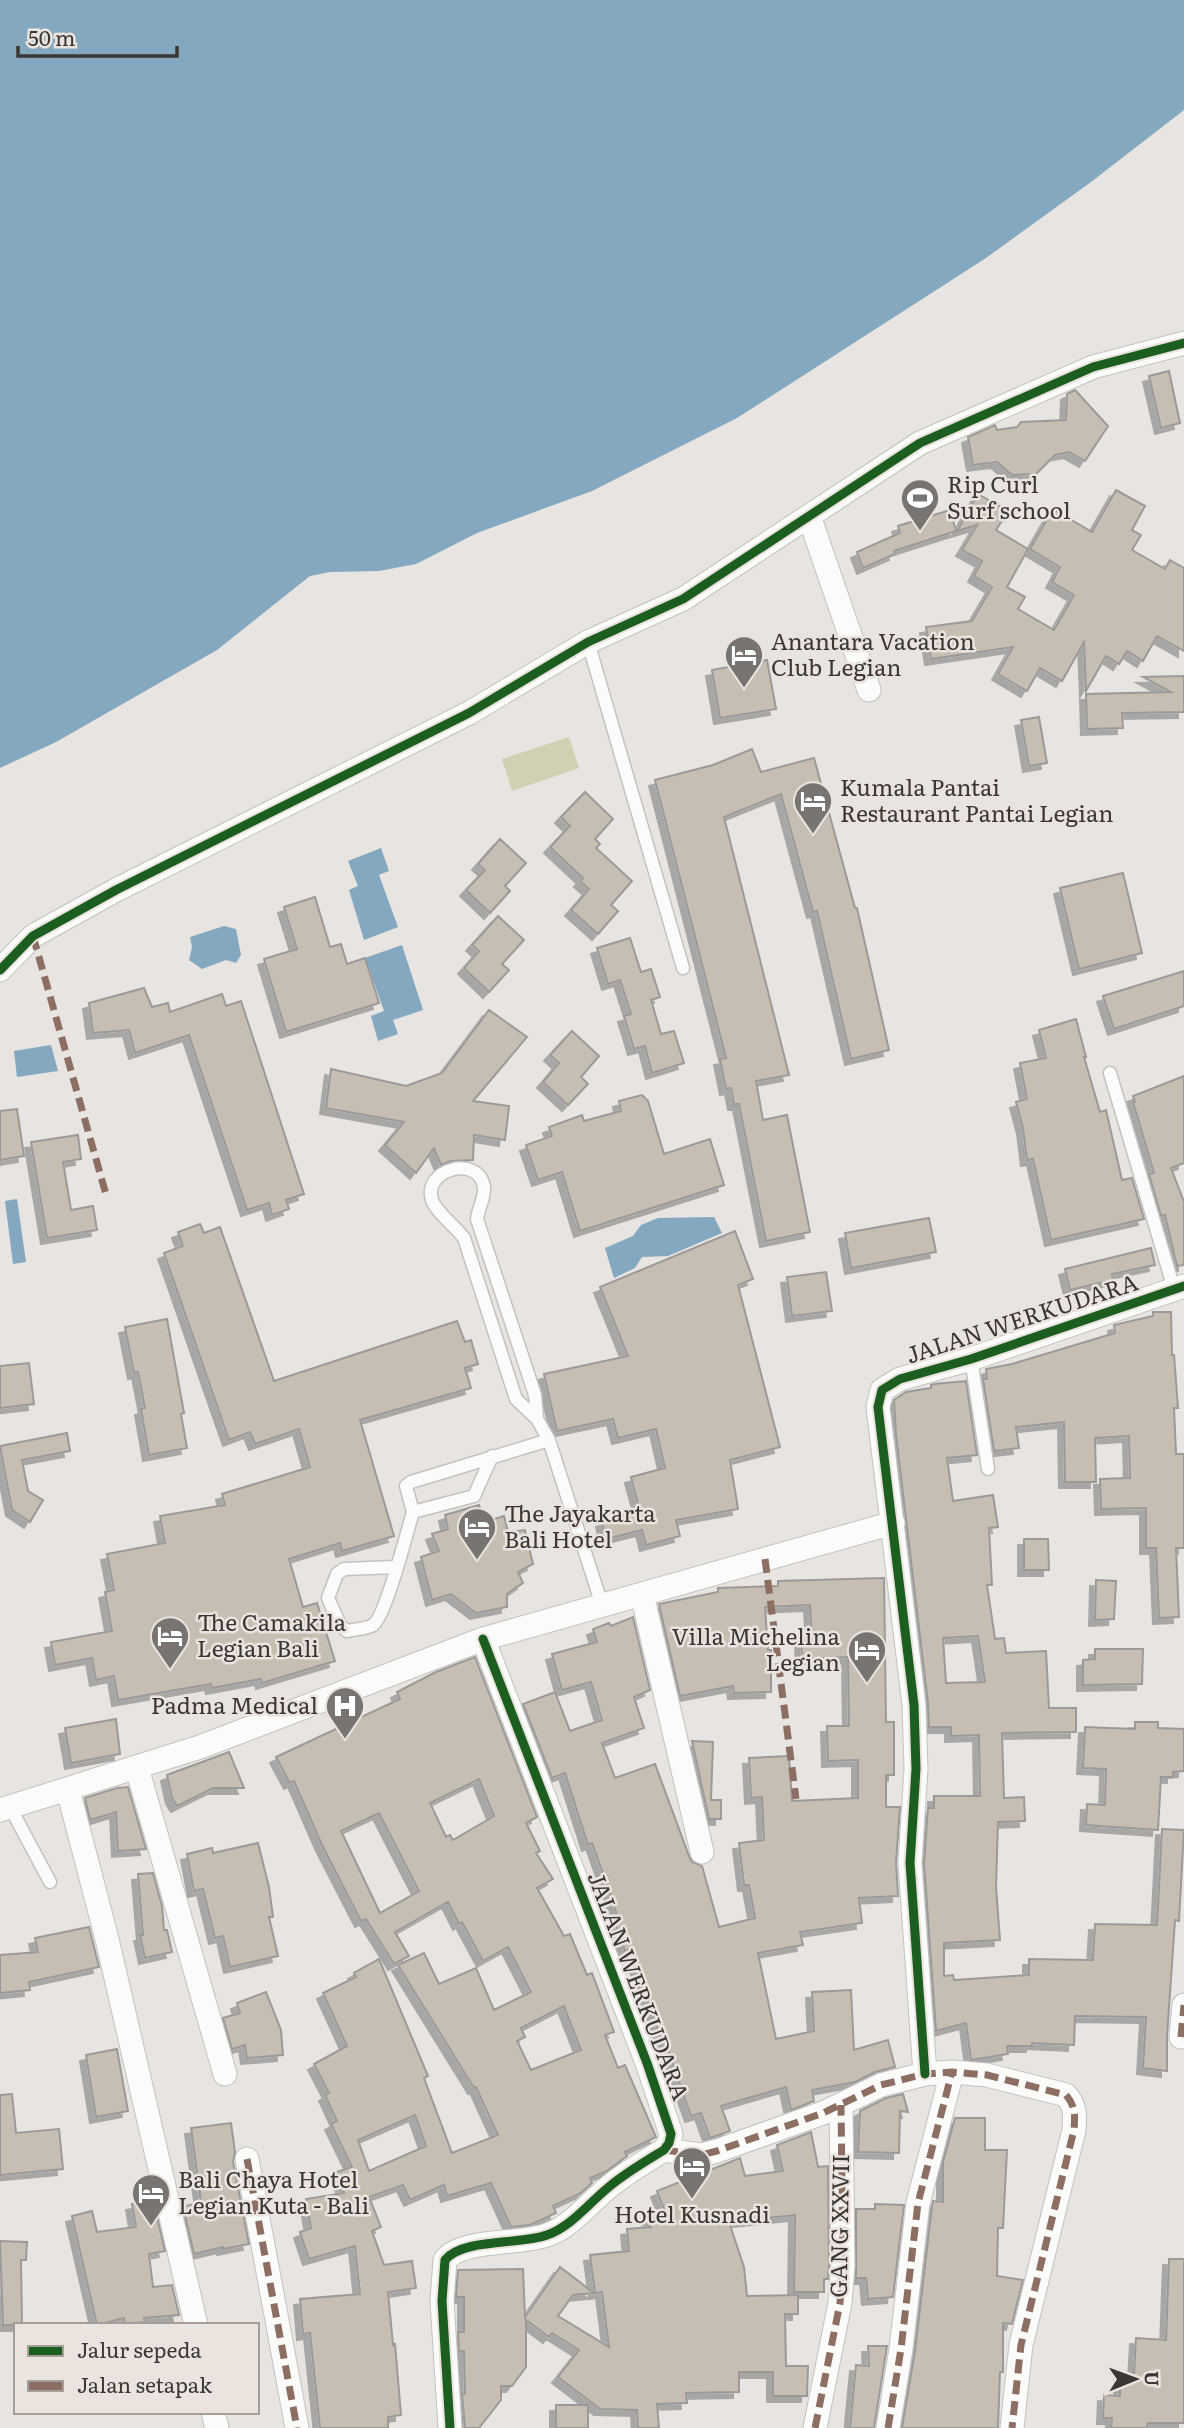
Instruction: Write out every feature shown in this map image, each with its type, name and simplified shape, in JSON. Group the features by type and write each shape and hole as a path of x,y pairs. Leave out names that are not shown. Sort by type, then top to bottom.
{"street":[{"path":"0,970 33,936 92,903 469,713 588,642 683,599 920,443 1093,367 1184,343"},
{"path":"809,516 869,690"},
{"name":"JALAN WERKUDARA","path":"893,1522 878,1407 882,1390 900,1379 971,1359 1179,1287"},
{"path":"5,1809 200,1747 483,1639 893,1522 914,1705 916,1769 910,1863 925,2074"},
{"path":"642,1594 702,1852"},
{"name":"JALAN WERKUDARA","path":"483,1639 667,2118 671,2134 664,2150"},
{"path":"137,1768 225,2074"},
{"path":"68,1790 107,1939 196,2323"},
{"path":"1181,2037 1184,2005"},
{"path":"888,2428 901,2348 918,2203 952,2072"},
{"path":"450,2428 442,2301 445,2260 457,2250 549,2235 632,2169 664,2150 708,2154 802,2121 881,2085 925,2074 952,2072 987,2075 1066,2095 1075,2114 1074,2130 1021,2345 1012,2428"},
{"name":"GANG XXVII","path":"815,2428 840,2303 844,2266 841,2105"},
{"path":"247,2159 297,2428"}],"lane":[{"path":"588,642 683,968"},
{"path":"1110,1073 1179,1287"},
{"path":"537,1419 535,1395 477,1219 484,1185 479,1175 467,1168 440,1173 433,1185 431,1197 436,1208 454,1224 464,1238 516,1399 537,1419 549,1440 602,1605"},
{"path":"971,1359 988,1469"},
{"path":"396,1567 344,1569 337,1574 328,1598 340,1625 347,1631 372,1626 377,1621 393,1581 413,1512 406,1486 411,1482 549,1440"},
{"path":"413,1512 474,1496 492,1456"},
{"path":"5,1809 50,1882"}],"green space":[{"path":"569,737 579,768 512,791 502,759"}],"water":[{"path":"0,0 1184,0 1184,110 986,258 737,418 592,491 477,533 416,564 379,571 330,572 310,576 217,650 56,742 0,768"},
{"path":"381,848 389,871 379,875 398,927 364,940 349,890 358,886 348,861"},
{"path":"224,926 236,929 241,955 236,963 226,960 202,969 189,960 192,947 190,937"},
{"path":"402,945 423,1010 393,1020 398,1034 378,1041 371,1016 384,1011 365,958"},
{"path":"51,1045 58,1071 17,1077 14,1051"},
{"path":"17,1199 26,1262 13,1264 5,1201"},
{"path":"714,1217 722,1233 668,1256 642,1257 635,1268 614,1278 605,1248 633,1236 641,1225 658,1218"}],"building":[{"path":"1169,371 1180,423 1161,428 1149,376"},
{"path":"1075,390 1108,426 1085,461 1069,452 1055,455 1036,474 1012,475 997,462 973,465 968,437 995,425 997,430 1017,427 1021,422 1066,420 1067,394"},
{"path":"1116,490 1145,506 1132,530 1141,535 1132,550 1165,569 1170,560 1184,568 1184,651 1157,636 1143,661 1127,651 1119,664 1106,656 1086,691 1084,642 1062,681 1040,668 1027,691 998,674 1013,647 931,659 926,627 972,621 992,587 974,576 982,561 962,550 977,525 957,531 978,494 1012,513 1005,516 996,530 1028,549 1007,587 1025,597 1018,609 1054,630 1074,595 1052,582 1060,567 1030,549 1053,509 1092,532"},
{"path":"950,510 956,531 894,551 895,554 863,568 857,552 900,533 898,526"},
{"name":"Anantara Vacation Club Legian","path":"767,660 776,709 720,718 712,670"},
{"path":"1184,676 1184,712 1122,713 1123,728 1087,729 1086,694 1171,692 1143,677"},
{"path":"1039,717 1047,763 1029,766 1021,720"},
{"path":"752,749 761,772 814,758 857,908 889,1050 851,1059 817,911 813,912 781,794 724,817 789,1075 756,1081 763,1120 787,1115 810,1232 766,1241 739,1104 734,1104 731,1088 726,1089 720,1059 726,1058 655,780 713,765"},
{"path":"585,792 613,819 595,839 600,844 596,848 632,881 611,905 618,911 598,934 571,910 589,889 580,881 583,878 550,847 570,826 561,817"},
{"path":"500,839 526,863 505,886 510,891 490,913 466,890 485,870 478,864"},
{"path":"1123,873 1142,953 1079,969 1060,888"},
{"path":"315,897 330,947 341,944 347,964 365,958 379,1003 286,1032 264,959 297,949 284,907"},
{"path":"498,916 524,940 502,964 509,970 489,992 464,968 479,951 472,945"},
{"path":"630,938 641,972 651,969 660,997 651,1000 661,1034 674,1031 684,1063 652,1073 645,1046 634,1049 624,1016 631,1014 620,980 608,984 597,948"},
{"path":"1184,971 1184,1006 1114,1029 1103,996"},
{"path":"144,988 152,1007 168,1003 170,1012 222,994 226,1006 241,1001 304,1194 286,1200 289,1209 272,1215 269,1203 247,1210 189,1035 135,1053 129,1030 93,1033 89,1003"},
{"path":"489,1010 527,1037 473,1101 509,1106 505,1140 474,1135 473,1160 451,1161 441,1165 434,1148 416,1173 385,1145 404,1122 326,1108 331,1069 406,1086 442,1073"},
{"path":"1076,1019 1100,1112 1106,1110 1122,1180 1132,1178 1144,1219 1051,1240 1033,1159 1027,1160 1016,1102 1027,1099 1020,1063 1046,1058 1039,1030"},
{"path":"572,1031 599,1056 581,1077 588,1084 568,1105 543,1082 559,1063 550,1055"},
{"path":"1184,1076 1184,1163 1171,1168 1184,1202 1184,1265 1177,1266 1165,1215 1161,1216 1149,1174 1154,1173 1133,1096"},
{"path":"642,1095 648,1101 664,1154 710,1139 724,1185 580,1231 562,1172 538,1180 526,1145 552,1136 549,1127 582,1115 584,1121 621,1111 619,1101"},
{"path":"17,1109 24,1156 0,1160 0,1111"},
{"path":"78,1135 81,1159 63,1162 71,1210 93,1206 97,1230 47,1238 31,1142"},
{"path":"929,1218 936,1252 851,1268 845,1233"},
{"path":"200,1224 204,1233 220,1227 274,1381 457,1321 465,1342 471,1340 478,1364 465,1368 471,1388 360,1420 394,1536 342,1551 340,1543 289,1559 303,1607 317,1603 335,1661 262,1683 261,1679 212,1688 211,1684 118,1700 114,1676 96,1680 92,1658 55,1665 51,1642 112,1631 105,1592 114,1590 107,1554 165,1543 160,1516 225,1505 222,1494 310,1467 299,1429 255,1444 250,1432 229,1440 164,1253 183,1246 178,1232"},
{"path":"735,1231 753,1279 738,1285 780,1447 730,1460 738,1509 676,1520 680,1536 646,1545 642,1530 606,1539 602,1521 640,1511 631,1477 665,1468 656,1429 618,1438 613,1419 557,1431 544,1374 628,1356 600,1287"},
{"path":"1151,1248 1155,1265 1112,1274 1113,1280 1070,1290 1065,1269"},
{"path":"826,1272 832,1311 792,1316 787,1277"},
{"path":"1153,1312 1171,1312 1172,1355 1178,1408 1174,1408 1176,1454 1184,1454 1184,1548 1176,1548 1179,1617 1159,1618 1156,1548 1146,1548 1146,1508 1101,1509 1100,1479 1130,1478 1129,1436 1095,1438 1096,1482 1065,1482 1064,1422 1016,1427 1019,1448 994,1451 983,1379 987,1379 986,1369 1012,1364 1115,1333 1114,1325 1153,1316"},
{"path":"167,1319 184,1413 181,1414 187,1448 149,1455 141,1409 145,1408 138,1372 134,1373 125,1327"},
{"path":"29,1363 34,1404 0,1408 0,1366"},
{"path":"966,1381 977,1455 947,1458 953,1501 993,1495 998,1527 989,1528 992,1585 987,1585 995,1639 1004,1638 1006,1653 1046,1651 1049,1708 1076,1708 1076,1732 1002,1733 1004,1798 1024,1797 1025,1821 998,1822 996,1887 1000,1940 944,1943 944,1976 953,1975 954,1980 1029,1975 1029,1959 1093,1960 1095,1924 1157,1925 1162,1829 1184,1830 1179,1921 1175,1920 1167,2071 1143,2068 1146,2017 1075,2016 1074,2045 1032,2043 1032,2046 1007,2046 1008,2054 971,2060 966,2023 936,2031 924,1863 928,1808 934,1808 934,1796 980,1796 979,1735 951,1736 951,1727 929,1727 896,1435 894,1400 906,1392 931,1388 934,1384","holes":["978,1636 985,1682 946,1683 943,1638"]},
{"path":"67,1433 70,1451 22,1460 28,1491 43,1500 30,1522 12,1510 0,1446"},
{"name":"The Jayakarta Bali Hotel","path":"479,1505 485,1522 504,1516 508,1532 525,1530 533,1564 518,1572 523,1583 507,1594 507,1607 476,1613 451,1594 432,1600 421,1557 439,1551 432,1534 448,1529 445,1515"},
{"path":"1024,1539 1048,1539 1049,1570 1024,1570"},
{"path":"884,1578 886,1722 894,1722 894,1775 886,1775 886,1807 900,1807 896,1862 898,1896 859,1898 862,1923 800,1932 803,1945 758,1953 776,2039 814,2031 812,1992 851,1990 854,2050 888,2040 895,2067 875,2072 855,2082 812,2090 814,2101 791,2110 786,2087 721,2106 730,2131 710,2138 701,2113 691,2116 664,2039 661,2040 630,1949 625,1951 614,1920 618,1919 610,1893 592,1843 588,1845 565,1773 552,1778 523,1704 555,1692 570,1731 602,1720 591,1682 562,1690 552,1654 597,1642 593,1629 609,1623 611,1626 633,1617 650,1690 634,1697 644,1728 602,1743 615,1778 655,1764 689,1856 692,1862 702,1866 719,1927 755,1918 749,1885 744,1885 739,1843 764,1840 762,1797 751,1798 749,1758 789,1756 792,1801 858,1798 858,1760 828,1761 827,1726 849,1726 848,1657 802,1659 801,1640 812,1639 810,1605 765,1607 768,1650 771,1650 771,1692 734,1693 733,1686 680,1696 659,1604 718,1592 718,1588 778,1586 778,1581"},
{"path":"1096,1580 1116,1581 1114,1619 1095,1620"},
{"path":"1095,1649 1143,1649 1142,1684 1083,1685 1083,1660 1095,1659"},
{"path":"475,1657 537,1817 526,1823 540,1851 536,1853 553,1879 537,1888 564,1936 570,1934 587,1975 592,1973 614,2032 605,2035 618,2068 625,2065 656,2137 625,2152 627,2156 607,2171 590,2178 592,2183 581,2193 553,2206 556,2213 530,2225 511,2227 491,2183 447,2196 444,2185 410,2200 403,2185 369,2197 381,2227 372,2231 384,2265 412,2261 416,2288 388,2292 401,2415 388,2417 388,2428 320,2428 310,2333 303,2334 300,2299 360,2294 355,2246 309,2259 300,2232 311,2228 306,2199 344,2193 337,2172 352,2167 331,2124 337,2121 325,2095 329,2093 314,2064 347,2046 323,1993 356,1977 354,1973 379,1959 428,2076 424,2078 452,2153 498,2135 476,2087 474,2088 398,1965 424,1953 439,1984 476,1968 494,2010 531,1992 508,1947 483,1961 448,1902 395,1932 409,1956 394,1964 366,1919 361,1921 322,1845 294,1781 290,1783 276,1757 400,1699 397,1692 436,1672","holes":["479,1779 494,1816 453,1840 450,1835 446,1837 430,1803","379,1813 419,1891 380,1913 341,1831","564,2006 581,2050 531,2070 517,2041 525,2037 521,2028","415,2115 426,2146 369,2171 358,2140"]},
{"path":"116,1719 120,1754 71,1763 65,1728"},
{"path":"1135,1722 1158,1722 1158,1728 1184,1729 1184,1771 1173,1772 1173,1777 1161,1777 1158,1830 1086,1825 1087,1804 1105,1805 1106,1769 1083,1768 1085,1727 1135,1729"},
{"path":"692,1741 713,1742 711,1800 721,1800 721,1819 709,1819"},
{"path":"229,1752 244,1788 213,1788 177,1806 172,1798 167,1775"},
{"path":"128,1787 146,1849 118,1851 116,1812 90,1820 85,1798"},
{"path":"258,1843 269,1887 273,1917 269,1917 278,1956 230,1967 223,1936 215,1938 203,1889 194,1891 187,1854 212,1848 213,1853"},
{"path":"153,1873 162,1906 164,1930 167,1930 172,1952 145,1958 140,1935 143,1935 138,1874"},
{"path":"89,1927 99,1967 29,1982 30,1990 0,1993 0,1955 38,1952 35,1938"},
{"path":"266,1992 281,2030 283,2055 247,2058 245,2045 232,2049 223,2018 240,2013 237,2003"},
{"path":"117,2049 128,2111 96,2117 86,2055"},
{"path":"12,2094 16,2133 59,2129 63,2169 0,2175 0,2095"},
{"path":"903,2094 908,2112 900,2111 899,2153 858,2152 860,2111 886,2098"},
{"path":"955,2118 985,2118 985,2150 1007,2150 1003,2228 998,2228 997,2276 1023,2280 1012,2324 1003,2323 1003,2372 1000,2372 998,2428 902,2428 915,2351 932,2206 933,2201 943,2202 943,2162"},
{"path":"231,2123 235,2152 233,2162 249,2244 194,2254 183,2207 201,2202 191,2128"},
{"path":"811,2132 818,2167 828,2166 829,2266 828,2279 824,2279 824,2292 794,2292 795,2215 729,2222 744,2267 747,2296 798,2295 798,2314 785,2314 786,2366 808,2366 807,2396 773,2396 773,2372 739,2372 739,2392 686,2393 687,2403 657,2404 659,2428 638,2428 637,2410 600,2409 558,2377 579,2350 552,2333 549,2337 526,2320 526,2367 512,2386 501,2386 501,2400 479,2428 465,2428 462,2394 465,2394 464,2351 459,2351 458,2332 464,2332 464,2297 456,2297 458,2270 523,2269 525,2317 560,2267 594,2293 573,2295 558,2316 609,2347 602,2292 595,2293 590,2255 629,2251 627,2229 651,2227 647,2215 664,2209 657,2191 740,2158 745,2176 783,2171 777,2145"},
{"path":"153,2200 165,2251 149,2254 153,2287 172,2285 179,2315 144,2318 145,2322 135,2323 125,2323 124,2318 97,2323 72,2216 92,2211 97,2232 136,2227 132,2204"},
{"path":"875,2204 904,2205 893,2297 868,2299 866,2278 856,2278 856,2209 875,2209"},
{"path":"0,2241 27,2242 26,2260 21,2260 22,2323 3,2325"},
{"path":"1169,2259 1184,2259 1184,2423 1148,2423 1147,2428 1111,2428 1112,2418 1103,2418 1104,2395 1120,2396 1120,2373 1134,2373 1136,2338 1166,2340"},
{"path":"868,2346 887,2346 874,2428 850,2428 856,2365 869,2366"},
{"path":"556,2405 588,2405 588,2428 556,2428"}],"marked path":[{"path":"33,936 107,1198"},
{"path":"765,1559 796,1799"},
{"path":"1181,2037 1184,2005"},
{"path":"664,2150 701,2155 717,2151 823,2113 881,2085 925,2074 952,2072 987,2075 1066,2095 1074,2111 1074,2130 1021,2345 1012,2428"},
{"path":"888,2428 901,2349 918,2203 952,2072"},
{"path":"815,2428 840,2303 843,2266 841,2105"},
{"path":"247,2159 297,2428"}],"cycle path":[{"path":"0,970 33,936 116,890 469,713 588,642 683,599 920,443 1093,367 1184,343"},
{"path":"925,2074 910,1863 916,1769 914,1705 878,1407 882,1390 900,1379 971,1359 1184,1286"},
{"path":"450,2428 442,2301 445,2260 465,2248 536,2238 556,2231 616,2181 664,2150 671,2134 647,2063 483,1639"}],"place":[{"name":"Rip Curl Surf school","path":"920,532"},
{"name":"Anantara Vacation Club Legian","path":"744,689"},
{"name":"Kumala Pantai Restaurant Pantai Legian","path":"813,835"},
{"name":"The Jayakarta Bali Hotel","path":"477,1561"},
{"name":"The Camakila Legian Bali","path":"170,1670"},
{"name":"Villa Michelina Legian","path":"867,1684"},
{"name":"Padma Medical","path":"345,1740"},
{"name":"Hotel Kusnadi","path":"692,2200"},
{"name":"Bali Chaya Hotel Legian Kuta - Bali","path":"151,2227"}]}
